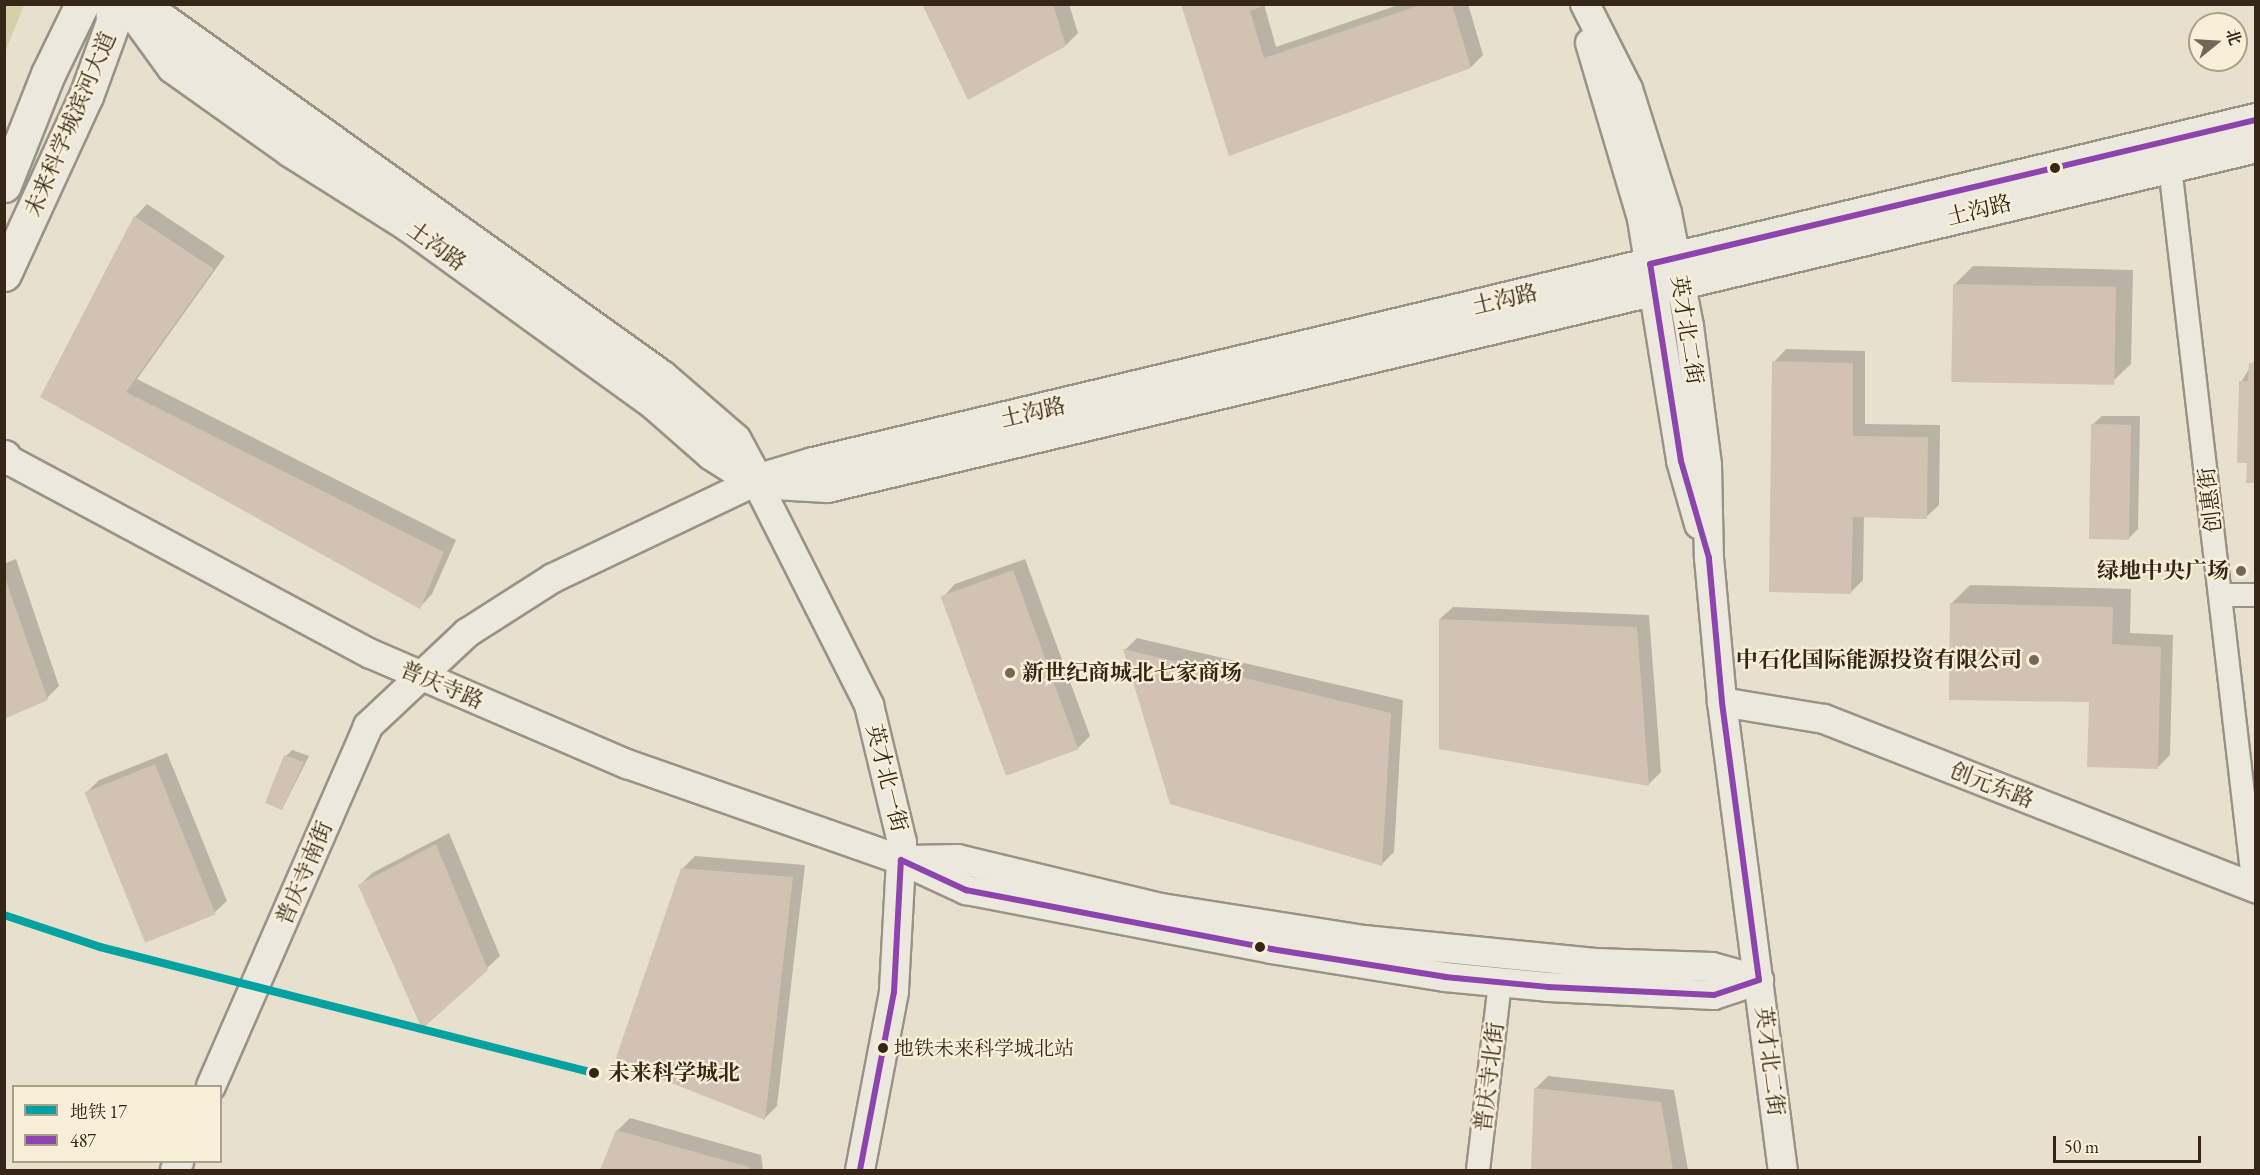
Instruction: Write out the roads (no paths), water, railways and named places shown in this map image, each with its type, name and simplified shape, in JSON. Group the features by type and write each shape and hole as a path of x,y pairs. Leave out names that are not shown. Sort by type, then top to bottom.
{"main road":[{"name":"未来科学城滨河大道","path":"4,185 48,74 82,4"},
{"name":"未来科学城滨河大道","path":"4,274 86,96 113,22 112,4"},
{"name":"土沟路","path":"128,4 173,66 291,150 408,224 654,402 712,453 756,481 827,485 2256,120"},
{"name":"土沟路","path":"140,4 661,377 734,440 756,481"},
{"name":"土沟路","path":"1665,272 2256,145"}],"street":[{"name":"英才北二街","path":"1586,8 1588,33 1642,219 1665,272 1681,461 1709,558 1722,702 1783,1170"},
{"name":"创惠街","path":"2172,184 2255,888"},
{"name":"普庆寺路","path":"5,458 213,573 370,654 627,764 901,860 966,890 1271,949 1500,983 1714,995 1759,980"},
{"name":"普庆寺南街","path":"211,1085 368,726 467,633 553,578 756,481"},
{"name":"英才北一街","path":"756,481 869,705 902,842 894,992 860,1170"},
{"path":"2222,595 2256,596"},
{"name":"创元东路","path":"1722,702 1824,719 2255,888"},
{"name":"普庆寺路","path":"901,860 958,859 1161,908 1357,939 1548,959 1712,967 1759,980"},
{"name":"普庆寺北街","path":"1478,1170 1500,983"}],"metro line":[{"name":"17","path":"4,915 100,947 594,1073"}],"place":[{"name":"绿地中央广场","path":"2241,571"},
{"name":"中石化国际能源投资有限公司","path":"2034,660"},
{"name":"新世纪商城北七家商场","path":"1010,673"},
{"name":"地铁未来科学城北站","path":"883,1048"},
{"name":"未来科学城北","path":"594,1073"}]}
